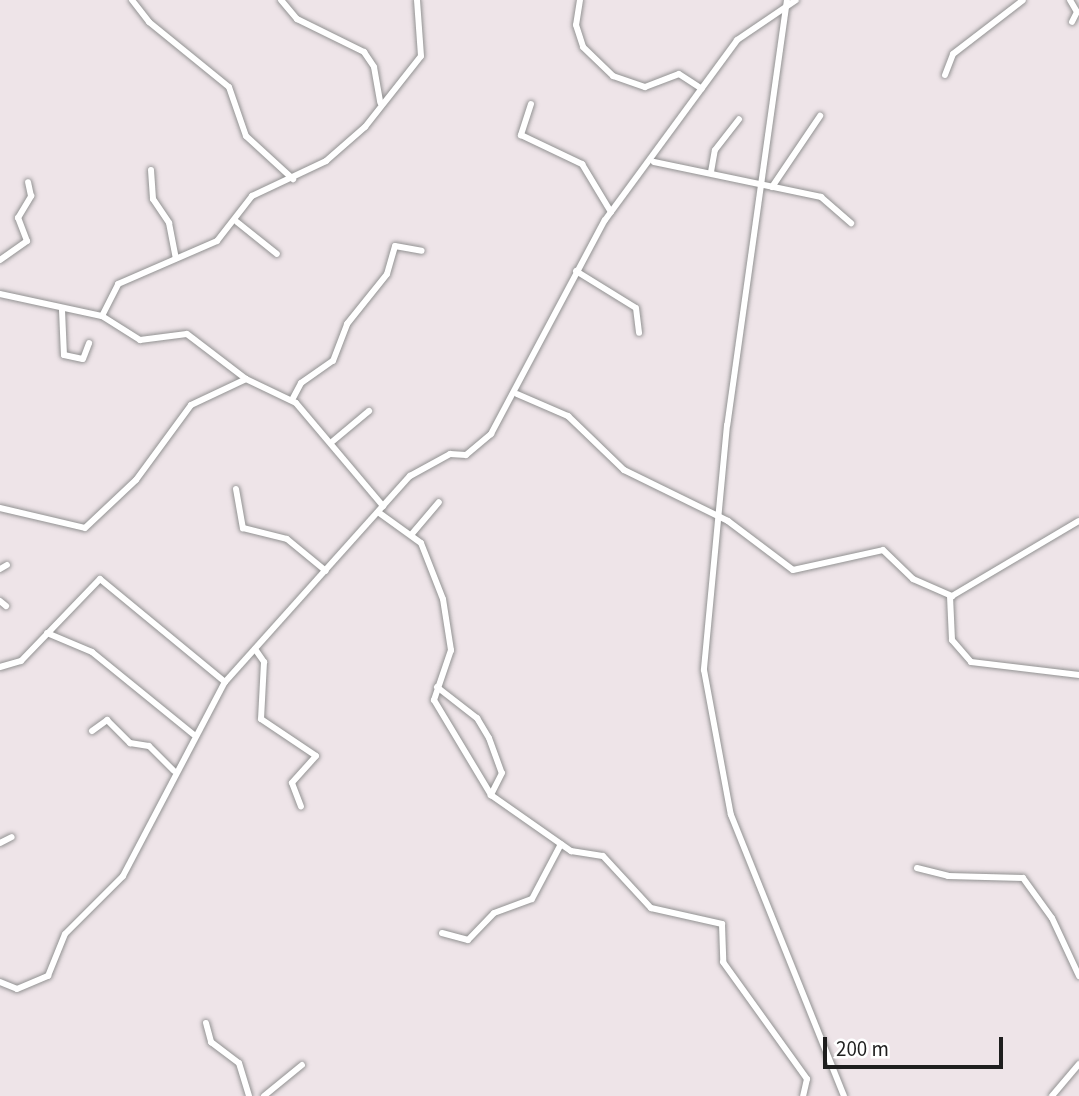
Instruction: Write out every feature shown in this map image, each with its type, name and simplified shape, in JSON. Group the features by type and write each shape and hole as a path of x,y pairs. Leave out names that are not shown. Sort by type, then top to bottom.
{"street":[{"path":"132,0 149,22 229,87 246,136 293,179"},
{"path":"281,0 297,19 364,51 374,66 380,102"},
{"path":"102,316 118,284 217,241 237,222 252,196 283,178 293,179 356,135 380,102 421,56 417,0"},
{"path":"580,0 576,24 583,47 613,76 645,86 679,74 702,89"},
{"path":"787,0 716,514 704,670 721,782 844,1096"},
{"path":"0,982 17,989 48,976 65,934 123,876 193,734 225,682 381,509 425,465 473,450 517,394 576,271 611,212 654,162 737,40 796,0"},
{"path":"945,75 953,54 1023,0"},
{"path":"1070,0 1077,12 1072,22"},
{"path":"531,104 521,135 582,164 611,212"},
{"path":"772,187 820,116"},
{"path":"711,173 717,147 739,119"},
{"path":"654,162 672,170 711,173 821,197 850,223"},
{"path":"151,170 153,199 169,223 176,258"},
{"path":"0,260 27,241 18,218 31,196 28,182"},
{"path":"237,222 277,254"},
{"path":"292,400 301,383 334,360 347,324 387,274 395,246 422,251"},
{"path":"576,271 636,308 639,332"},
{"path":"0,294 62,310 102,316 140,340 187,334 246,379 292,400 333,441 381,509 421,543 443,599 451,650 437,687 436,706 491,795 561,845 603,856 650,908 722,924 723,962 807,1079 803,1096"},
{"path":"62,310 64,355 83,359 89,343"},
{"path":"0,509 85,528 136,480 191,405 246,379"},
{"path":"517,394 568,416 638,478 716,514 788,568 813,569 883,551 913,579 950,596"},
{"path":"333,441 369,411"},
{"path":"236,489 243,528 288,539 326,571"},
{"path":"411,536 439,502"},
{"path":"950,596 1079,521"},
{"path":"0,569 7,565"},
{"path":"0,667 21,661 91,583 106,580 225,682"},
{"path":"950,596 952,640 971,662 1079,675"},
{"path":"47,633 92,652 193,734"},
{"path":"255,649 264,662 261,719 316,756 291,785 301,806"},
{"path":"437,687 477,718 489,738 502,773 491,795"},
{"path":"92,732 107,720 130,743 149,746 174,771"},
{"path":"0,843 12,837"},
{"path":"442,933 468,940 494,913 527,903 561,845"},
{"path":"917,868 1023,878 1052,918 1079,976"},
{"path":"206,1023 211,1042 239,1063 249,1096"},
{"path":"1052,1096 1079,1064"},
{"path":"264,1096 302,1065"}]}
